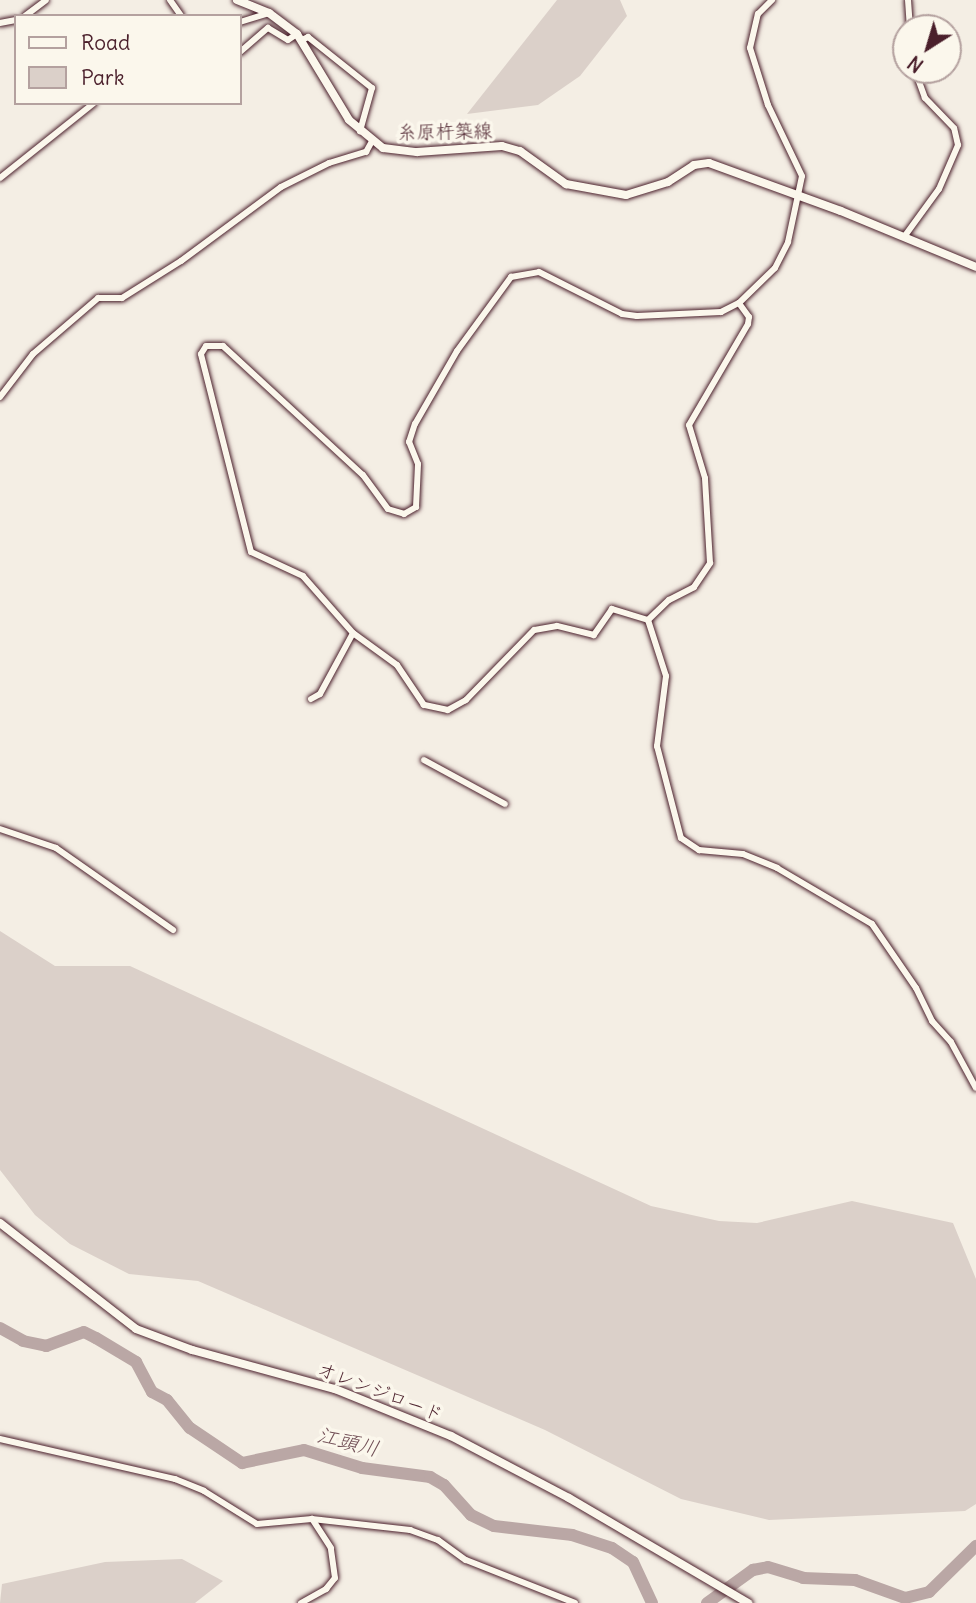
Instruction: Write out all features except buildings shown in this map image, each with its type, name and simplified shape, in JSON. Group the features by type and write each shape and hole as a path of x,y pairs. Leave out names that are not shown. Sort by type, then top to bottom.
{"street":[{"path":"28,14 46,0"},
{"name":"糸原杵築線","path":"237,0 269,13 300,37 360,131 372,141 398,152 502,146 520,151 566,184 626,195 668,182 694,165 709,163 799,194 976,268"},
{"path":"648,620 612,609 594,635 557,626 534,631 467,700 448,710 424,705 397,665 354,633 303,576 250,552 221,422 201,364 206,346 223,346 363,475 388,509 404,514 416,507 419,498 418,464 410,442 415,424 457,351 510,276 539,272 622,314 637,316 721,312 739,303 783,257 799,194 799,166 768,106 750,48 758,14 772,0"},
{"path":"242,21 269,13"},
{"path":"242,50 268,28 288,40 308,37 372,88 360,131"},
{"path":"904,237 939,190 958,145 954,128 925,97 920,84"},
{"path":"0,178 91,105"},
{"path":"0,397 33,354 98,298 122,298 181,261 281,187 329,163 366,152 372,141"},
{"path":"648,620 670,600 694,587 707,570 710,552 705,478 689,425 748,324 748,317 739,303"},
{"path":"648,620 666,676 657,746 681,838 699,850 743,854 776,867 872,924 916,988 932,1021 957,1050 976,1088"},
{"path":"311,699 320,694 354,633"},
{"path":"424,760 505,804"},
{"path":"0,829 56,848 173,930"},
{"name":"オレンジロード","path":"0,1223 142,1332 335,1389 451,1436 569,1498 748,1603"},
{"path":"0,1439 175,1479 204,1491 257,1524 312,1519 427,1535 466,1560 575,1603"},
{"path":"301,1603 326,1589 335,1578 331,1548 312,1519"}],"green space":[{"path":"557,0 620,0 627,16 580,76 538,105 467,114"},
{"path":"0,931 55,966 130,966 651,1206 719,1221 757,1223 852,1201 953,1223 976,1279 976,1504 965,1511 769,1520 681,1499 545,1430 198,1281 129,1274 70,1244 35,1215 0,1170"},
{"path":"182,1559 223,1581 195,1603 0,1603 2,1584 105,1562"}],"waterway":[{"name":"江頭川","path":"0,1328 23,1341 46,1346 84,1332 96,1338 136,1362 152,1392 167,1400 190,1428 242,1463 304,1450 362,1468 430,1477 444,1485 471,1515 494,1526 572,1535 612,1548 633,1562 652,1603"},
{"name":"江頭川","path":"707,1603 753,1570 768,1567 803,1578 855,1580 905,1598 929,1592 976,1546"}]}
